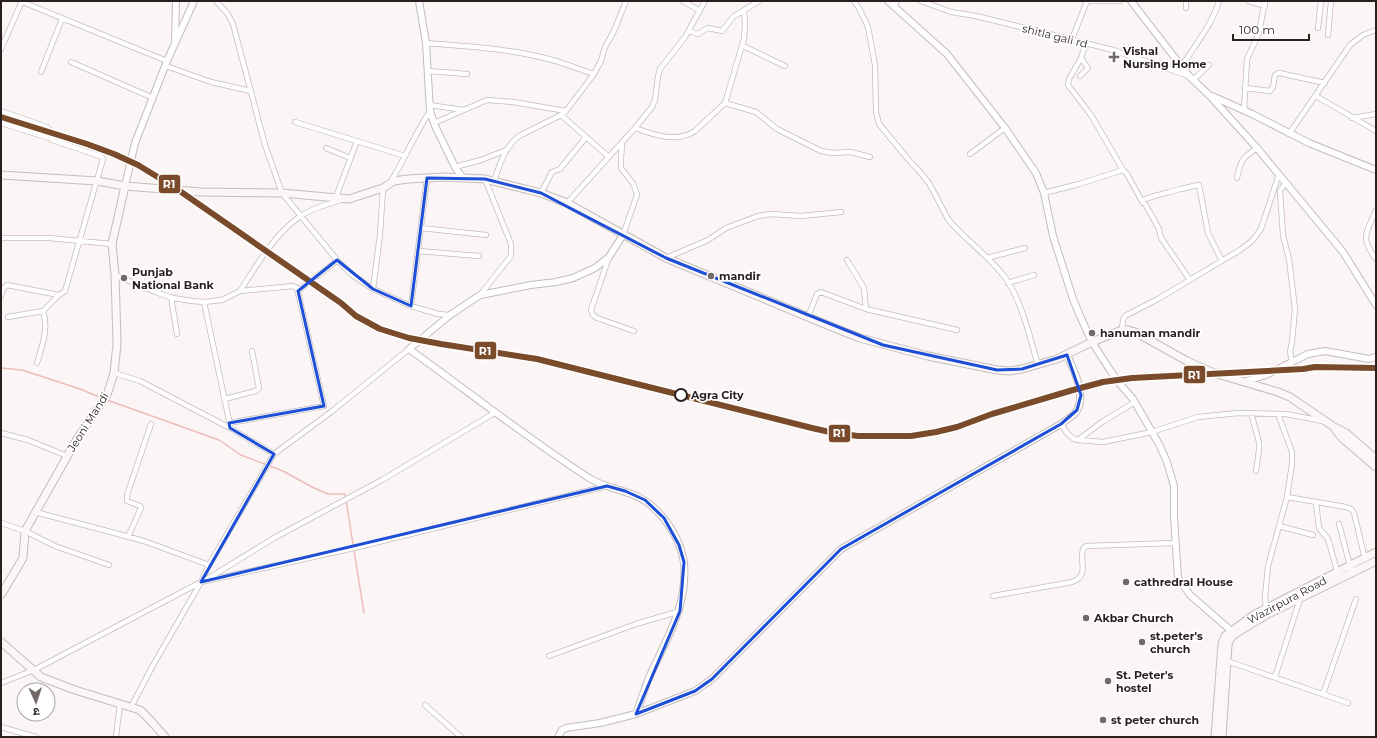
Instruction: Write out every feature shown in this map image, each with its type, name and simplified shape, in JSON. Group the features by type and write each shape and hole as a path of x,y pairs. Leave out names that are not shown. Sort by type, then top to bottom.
{"main road":[{"path":"1,175 98,181 125,186 201,192 282,193 349,199 385,186 394,181 462,177 485,179 541,193 567,203 666,258 860,338 928,356 997,370 1022,369 1067,355 1092,342 1122,330 1135,332 1187,361 1214,373 1290,397 1327,421 1334,427 1342,438 1376,467"},
{"name":"Jeoni Mandi","path":"1,595 22,558 24,531 67,456 98,405 107,394 114,373 117,344 115,275 112,244 125,186"},
{"path":"1334,427 1346,433 1376,459"},
{"name":"Wazirpura Road","path":"1267,612 1300,599 1351,569 1376,552"},
{"name":"Wazirpura Road","path":"1351,569 1376,561"},
{"name":"Wazirpura Road","path":"1215,737 1223,640 1225,636 1233,633 1267,612 1339,576"},
{"path":"1222,737 1228,645 1233,633"},
{"path":"1,642 42,677 75,690 140,710 165,737"}],"street":[{"path":"1,49 22,1 211,82 251,91"},
{"path":"175,43 176,1"},
{"path":"125,186 135,142 166,64 194,1"},
{"path":"216,1 227,13 233,24 265,145 282,193 337,260 352,275 374,289 411,306 438,314 450,315"},
{"path":"419,1 426,43 429,108 434,123 455,167 462,177"},
{"path":"494,181 506,150 519,136 566,111 594,74 626,1"},
{"path":"683,1 700,11"},
{"path":"567,203 636,128 654,103 660,69 689,31 705,1"},
{"path":"689,31 698,34 708,28 722,31 733,17 759,1"},
{"path":"854,1 868,27 875,65 876,112 879,124 928,183 948,219 987,258 1008,283 1027,326 1038,364"},
{"path":"888,1 896,4 947,54 1030,162 1044,193 1053,236 1070,292 1080,316 1092,342 1119,383 1135,402 1163,453 1174,486 1175,543 1178,578 1190,595 1233,633"},
{"name":"shitla gali rd","path":"921,1 951,12 976,16 1113,50 1191,78"},
{"path":"1072,39 1087,1 1120,1"},
{"path":"1131,1 1191,78 1210,96 1257,148 1343,252 1376,305"},
{"path":"1186,1 1186,8"},
{"path":"1182,66 1207,29 1217,9 1219,1"},
{"path":"1244,110 1247,59 1259,34 1265,4 1248,1"},
{"path":"1318,28 1321,1"},
{"path":"1328,35 1331,1"},
{"path":"636,128 662,136 690,135 725,103 730,82 743,46 746,25 744,11"},
{"path":"41,72 62,18"},
{"path":"1289,134 1350,45 1363,35 1376,30"},
{"path":"426,43 488,48 510,52 555,61 594,74"},
{"path":"1086,43 1081,58 1069,79 1068,85 1091,115 1143,203"},
{"path":"743,46 785,66"},
{"path":"1080,76 1088,68 1081,58"},
{"path":"71,62 153,98"},
{"path":"1191,78 1209,65"},
{"path":"428,71 467,74"},
{"path":"1245,88 1270,90 1273,87 1275,75 1279,73 1325,83"},
{"path":"1210,96 1244,110 1289,134 1376,170"},
{"path":"1316,96 1376,131"},
{"path":"434,123 482,102 495,100 566,111"},
{"path":"725,103 756,112 777,129 821,151 833,153 851,152 870,157"},
{"path":"429,108 464,110"},
{"path":"374,289 385,186 398,170 429,108"},
{"path":"1,110 47,127 50,130"},
{"path":"1352,118 1376,114"},
{"path":"561,115 609,157"},
{"path":"294,122 404,156"},
{"path":"1,123 49,137 52,140 102,157 103,162 65,292 42,311 8,317"},
{"path":"970,154 1005,128"},
{"path":"541,193 552,172 560,169 586,137"},
{"path":"336,197 356,141"},
{"path":"622,142 621,168 634,185 637,195 623,235 609,257 591,310 593,315 597,318 634,331"},
{"path":"326,148 350,158"},
{"path":"1237,178 1242,159 1257,148"},
{"path":"455,167 481,160 506,150"},
{"path":"1044,193 1123,170"},
{"path":"1122,330 1125,316 1158,299 1222,261 1252,241 1261,229 1278,174"},
{"path":"411,306 426,178"},
{"path":"480,295 511,256 511,244 485,179"},
{"path":"1286,182 1280,191 1284,236 1289,259 1295,309 1290,352 1292,362"},
{"path":"1190,280 1161,238 1159,229 1143,200 1157,194 1198,185 1208,233 1222,261"},
{"path":"240,291 264,254 282,232 300,216 335,202 349,199"},
{"path":"1376,210 1368,228 1366,239 1368,249 1376,259"},
{"path":"666,258 708,240 726,228 758,216 771,214 801,216 841,212"},
{"path":"420,228 486,235"},
{"path":"1,238 41,238 112,244"},
{"path":"987,258 1025,248"},
{"path":"418,251 479,256"},
{"path":"132,707 152,667 201,582 209,565 274,454 331,412 450,315 471,300 480,295 573,278 595,268 609,257"},
{"path":"298,291 337,260"},
{"path":"847,260 864,288 866,309"},
{"path":"115,275 171,297 204,302 226,299 240,291 295,286 298,291 324,406 331,412"},
{"path":"1008,283 1034,275"},
{"path":"1,296 3,289 7,285 60,295"},
{"path":"808,317 819,292 866,309 957,330"},
{"path":"171,297 177,334"},
{"path":"204,302 230,426"},
{"path":"38,363 45,335 45,318 42,311"},
{"path":"409,349 496,412 519,431 591,479 645,500 664,518 672,530 679,545 684,562 684,582 680,611 648,681 636,714"},
{"path":"225,399 256,391 259,388 252,351"},
{"path":"1243,382 1266,375 1308,354 1325,351 1369,359 1376,357"},
{"path":"558,737 562,730 566,728 600,723 636,714 695,690 712,679 842,549 1061,424 1077,410 1081,395 1067,355"},
{"path":"114,373 140,381 230,426 274,454"},
{"path":"1078,440 1102,422 1135,402"},
{"path":"230,426 324,406"},
{"path":"1,683 34,670 201,582 274,538 382,480 496,412"},
{"path":"1061,424 1070,436 1078,440 1110,441 1152,432 1198,417 1238,413 1278,414 1327,421"},
{"path":"1251,413 1259,442 1256,471"},
{"path":"1267,612 1265,597 1268,566 1287,497 1292,457 1278,414"},
{"path":"128,537 140,506 127,502 127,495 151,424"},
{"path":"1,433 28,440 67,456"},
{"path":"201,582 354,548 607,486"},
{"path":"1287,497 1346,507 1353,511 1365,559"},
{"path":"1316,502 1319,528 1328,539 1339,576"},
{"path":"35,512 128,537 209,565"},
{"path":"1,523 24,531 55,546 108,565"},
{"path":"1339,524 1351,569"},
{"path":"1279,526 1313,536"},
{"path":"993,596 1078,580 1083,573 1081,554 1082,549 1086,546 1175,543"},
{"path":"1275,678 1300,599"},
{"path":"1323,694 1356,599"},
{"path":"549,656 629,627 680,611"},
{"path":"1227,661 1348,703"},
{"path":"116,737 120,703"},
{"path":"425,705 461,737"},
{"path":"1,727 36,737"}],"highlighted area":[{"path":"427,178 485,179 541,193 666,258 883,345 997,370 1022,369 1067,355 1081,395 1077,410 1061,424 841,549 712,679 695,691 636,714 680,611 684,562 679,545 664,518 645,500 625,491 607,486 201,582 274,454 230,428 229,423 324,406 298,291 337,260 373,289 411,306"}],"waterway":[{"path":"1,368 22,370 80,389 102,398"},
{"path":"107,400 219,440 241,455 283,471 328,494 345,494 364,613"}],"transit line":[{"name":"R1","path":"1,117 87,144 138,165 174,187 341,303 356,316 380,329 409,338 537,359 834,433 858,436 911,436 936,432 957,427 992,414 1073,390 1103,382 1132,378 1303,369 1315,367 1376,368"}],"place":[{"name":"Vishal Nursing Home","path":"1114,57"},
{"name":"mandir","path":"711,276"},
{"name":"Punjab National Bank","path":"124,278"},
{"name":"hanuman mandir","path":"1092,333"},
{"name":"Agra City","path":"681,395"},
{"name":"cathredral House","path":"1126,582"},
{"name":"Akbar Church","path":"1086,618"},
{"name":"st.peter's church","path":"1142,642"},
{"name":"St. Peter's hostel","path":"1108,681"},
{"name":"st peter church","path":"1103,720"}]}
